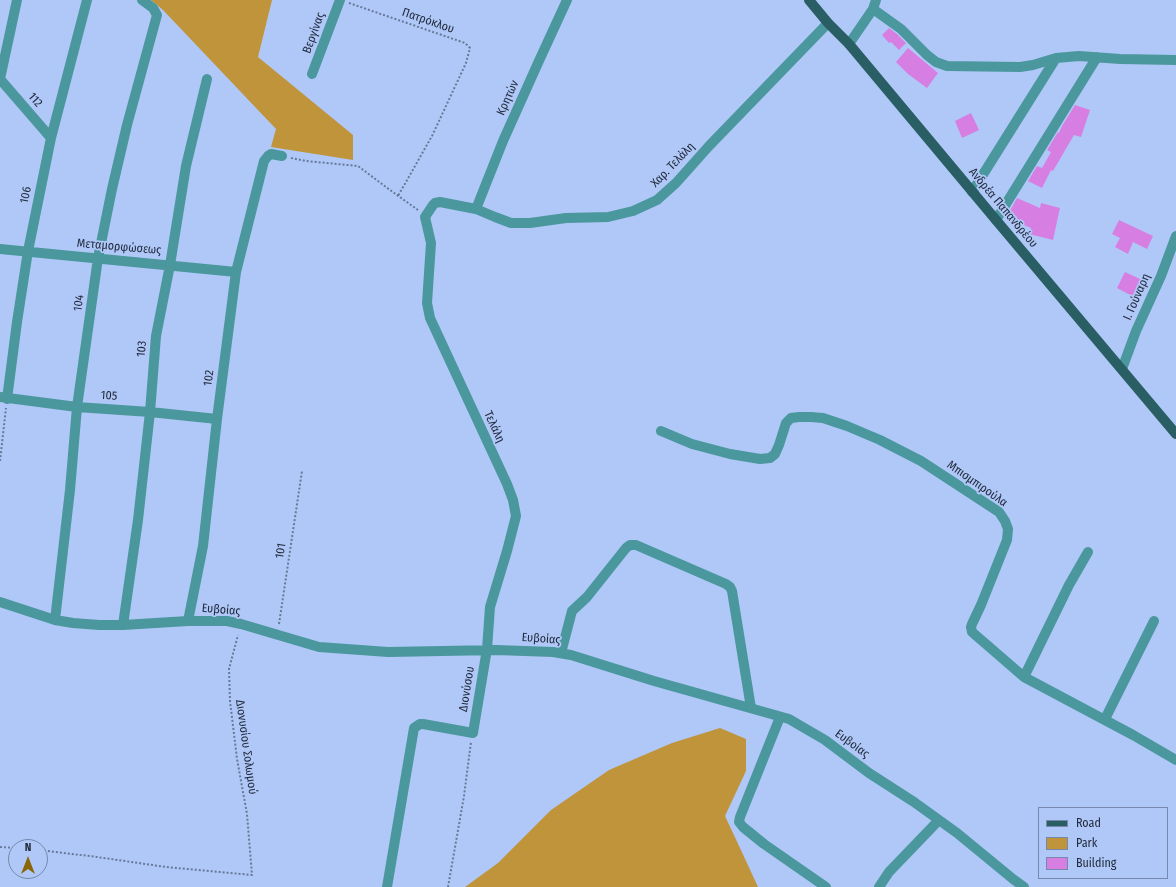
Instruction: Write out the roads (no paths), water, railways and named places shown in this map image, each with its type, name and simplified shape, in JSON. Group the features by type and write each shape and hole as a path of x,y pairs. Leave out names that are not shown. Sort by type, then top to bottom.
{"main road":[{"name":"Ανδρέα Παπανδρέου","path":"809,0 828,23 849,44 1176,434"}],"street":[{"path":"0,79 17,0"},
{"name":"106","path":"3,398 28,251 51,138 87,0"},
{"name":"104","path":"55,620 70,490 77,407 98,258 112,189 157,15 153,8 142,0"},
{"name":"Κρητών","path":"476,209 503,142 567,0"},
{"name":"Βεργίνας","path":"312,74 344,1"},
{"path":"849,44 874,4 927,56 936,62 947,66 1020,67 1033,65 1056,58 1079,56 1128,60 1176,60"},
{"name":"Χαρ. Τελάλη","path":"425,217 433,205 438,202 476,209 511,223 530,223 566,218 608,217 633,211 657,200 828,23"},
{"path":"996,220 1097,57"},
{"path":"972,192 1056,58"},
{"name":"112","path":"0,79 51,138"},
{"name":"103","path":"123,625 138,520 150,412 156,336 170,265 186,166 207,79"},
{"name":"102","path":"188,621 203,546 217,419 236,272 264,161 271,154 282,156"},
{"name":"Τελάλη","path":"425,217 431,243 427,303 430,318 507,484 515,508 516,516 512,532 490,606 487,649"},
{"name":"Ι. Γούναρη","path":"1122,369 1136,331 1175,242"},
{"name":"Μεταμορφώσεως","path":"0,249 236,272"},
{"name":"105","path":"3,398 77,407 150,412 217,419"},
{"name":"Μπισμπιρούλα","path":"661,431 692,444 730,454 760,459 770,458 775,454 786,423 791,418 822,418 847,426 880,440 921,461 999,512 1006,521 1008,540 972,624 971,630 974,635 1024,677 1105,719 1176,760"},
{"path":"561,653 572,611 587,597 626,548 630,545 636,545 730,587 732,591 751,708"},
{"path":"1024,677 1069,585 1088,552"},
{"name":"Ευβοίας","path":"0,602 55,620 86,624 123,625 188,621 227,621 319,647 388,652 487,649 561,653 571,655 654,681 789,719 825,740 869,773 914,802 957,833 1012,879 1024,887"},
{"path":"1105,719 1154,621"},
{"name":"Διονύσου","path":"387,887 414,728 420,724 423,724 473,733 487,649"},
{"path":"780,716 739,822 742,827 764,844 826,887"},
{"path":"879,887 890,872 939,820"}]}
